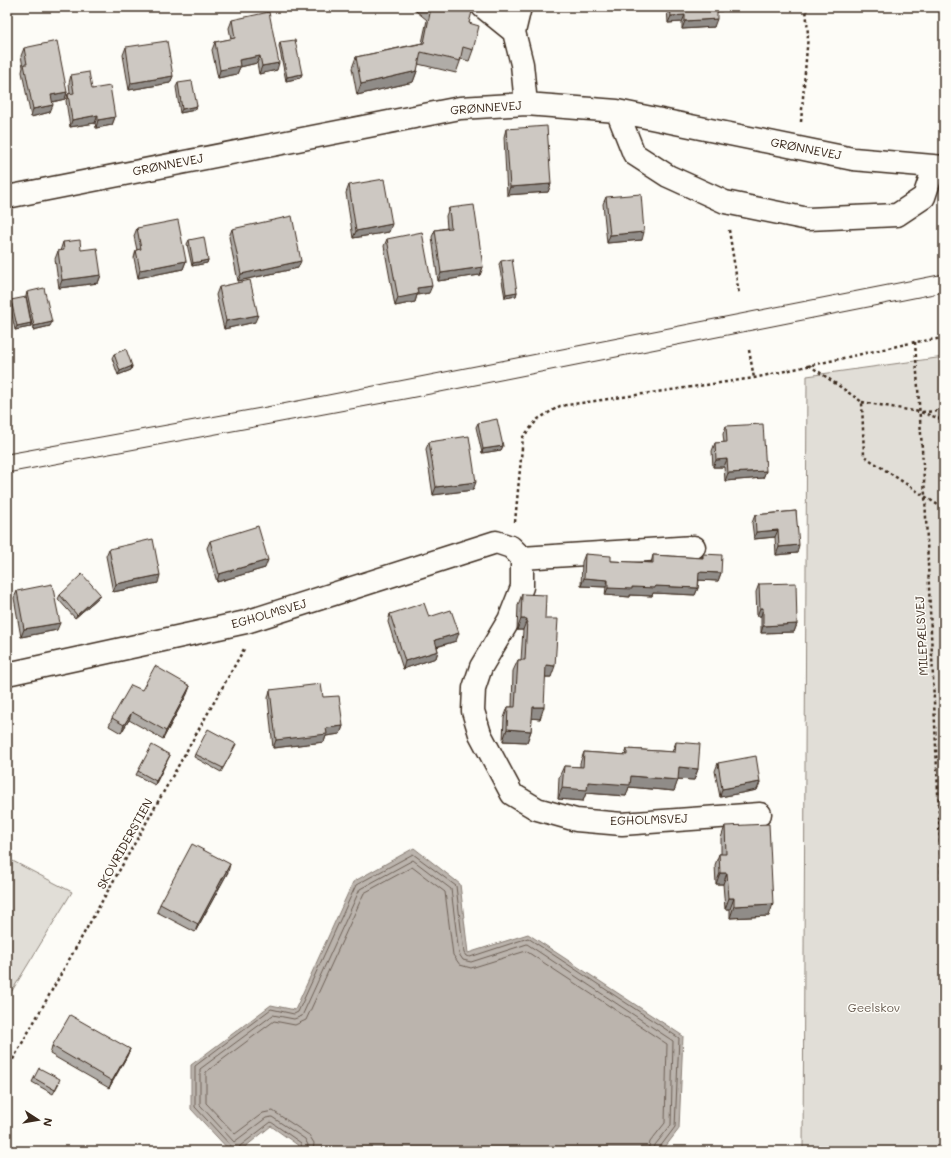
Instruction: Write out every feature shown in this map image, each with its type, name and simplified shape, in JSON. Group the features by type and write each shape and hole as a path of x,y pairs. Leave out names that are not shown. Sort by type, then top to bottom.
{"street":[{"path":"483,7 514,32"},
{"path":"520,7 514,32 522,64 526,104"},
{"name":"GRØNNEVEJ","path":"7,197 460,108 526,104 617,111 853,158 939,167"},
{"path":"617,111 634,154 668,176 725,202 808,219 897,215 924,197 939,167"},
{"name":"EGHOLMSVEJ","path":"7,674 246,622 496,542 516,552 694,547"},
{"name":"EGHOLMSVEJ","path":"516,552 522,587 509,620 481,667 474,688 473,711 480,734 512,794 537,809 576,820 622,824 760,814"}],"path":[{"path":"799,148 808,36 806,7"},
{"path":"725,202 739,294"},
{"path":"516,552 517,511 523,437 538,419 560,406 754,378 915,342 944,338"},
{"name":"MILEPÆLSVEJ","path":"915,342 925,495 944,930"},
{"path":"749,350 754,378"},
{"path":"809,365 862,402 920,412 944,420"},
{"path":"862,402 864,456 944,509"},
{"path":"920,412 944,411"},
{"name":"SKOVRIDERSTIEN","path":"7,1070 244,651 246,622"}],"green space":[{"name":"Geelskov","path":"944,357 944,1151 803,1151 807,376"},
{"path":"7,858 72,892 7,999"}],"water":[{"path":"414,848 460,884 468,953 528,934 683,1036 679,1129 662,1151 449,1151 445,1149 441,1151 298,1151 299,1146 271,1126 240,1151 230,1151 191,1109 191,1065 271,1005 295,1010 353,882"}],"building":[{"path":"429,7 473,8 469,23 479,26 473,50 463,47 460,61 421,52 417,71 361,84 356,57 424,43 431,8"},
{"path":"670,7 717,7 717,19 685,21 685,15 671,16"},
{"path":"269,12 279,63 262,66 260,56 239,60 240,66 220,70 215,42 235,38 232,20"},
{"path":"295,40 302,74 287,77 280,42"},
{"path":"57,41 67,92 51,95 53,105 33,109 24,64 27,64 24,48"},
{"path":"167,41 173,76 131,83 126,47"},
{"path":"89,72 92,89 110,86 115,117 98,120 98,115 72,120 68,94 74,93 71,75"},
{"path":"192,81 197,106 182,109 178,83"},
{"path":"547,126 551,184 510,187 506,129"},
{"path":"384,179 392,224 356,231 349,185"},
{"path":"641,194 644,232 610,235 606,197"},
{"path":"474,205 483,267 441,273 435,230 451,228 449,208"},
{"path":"292,216 301,261 241,274 232,229"},
{"path":"178,220 186,261 140,270 136,250 141,249 137,228"},
{"path":"422,232 432,286 417,288 418,294 398,298 387,239"},
{"path":"204,237 208,260 193,263 189,240"},
{"path":"80,240 81,250 97,248 101,275 62,280 58,251 64,250 63,242"},
{"path":"512,259 517,292 506,294 501,261"},
{"path":"250,280 258,315 226,321 219,287"},
{"path":"44,288 52,322 34,326 27,292"},
{"path":"26,297 31,323 17,326 11,300"},
{"path":"126,349 132,366 120,371 114,354"},
{"path":"497,419 503,446 483,449 478,423"},
{"path":"763,424 766,471 728,473 727,459 716,460 715,443 727,442 726,426"},
{"path":"469,436 476,482 436,487 429,442"},
{"path":"796,511 799,545 779,547 778,530 756,532 755,515"},
{"path":"258,526 268,560 219,574 210,541"},
{"path":"153,539 160,575 116,584 109,549"},
{"path":"585,554 611,556 611,561 653,563 653,555 703,558 703,554 722,555 721,573 699,572 698,588 655,586 655,588 632,587 632,589 608,588 608,580 584,578"},
{"path":"82,574 100,594 77,615 60,595"},
{"path":"796,583 797,624 763,626 763,608 760,608 759,584"},
{"path":"52,584 60,623 24,629 17,591"},
{"path":"522,594 546,595 545,619 558,619 555,666 546,665 544,707 533,707 531,731 507,729 508,707 515,707 518,660 525,660 527,619 521,619"},
{"path":"424,603 429,617 451,610 459,633 435,640 438,651 405,661 390,614"},
{"path":"155,666 190,686 166,731 132,712 124,725 112,718 131,685 142,690"},
{"path":"321,684 323,697 339,696 343,726 326,728 327,734 276,740 270,690"},
{"path":"208,729 236,744 223,768 195,754"},
{"path":"676,742 700,744 698,769 679,767 678,780 631,776 630,785 588,782 587,790 562,788 564,766 583,767 584,752 627,755 627,749 675,752"},
{"path":"152,745 170,755 156,781 138,771"},
{"path":"756,756 760,782 722,789 718,763"},
{"path":"769,824 773,904 734,906 734,898 729,898 727,873 720,873 719,854 726,854 725,826"},
{"path":"192,844 230,864 198,924 160,904"},
{"path":"70,1015 130,1049 112,1081 52,1046"},
{"path":"39,1068 60,1079 55,1090 34,1078"}],"tram line":[{"path":"7,454 272,406 944,274"},
{"path":"7,473 410,398 944,292"}]}
